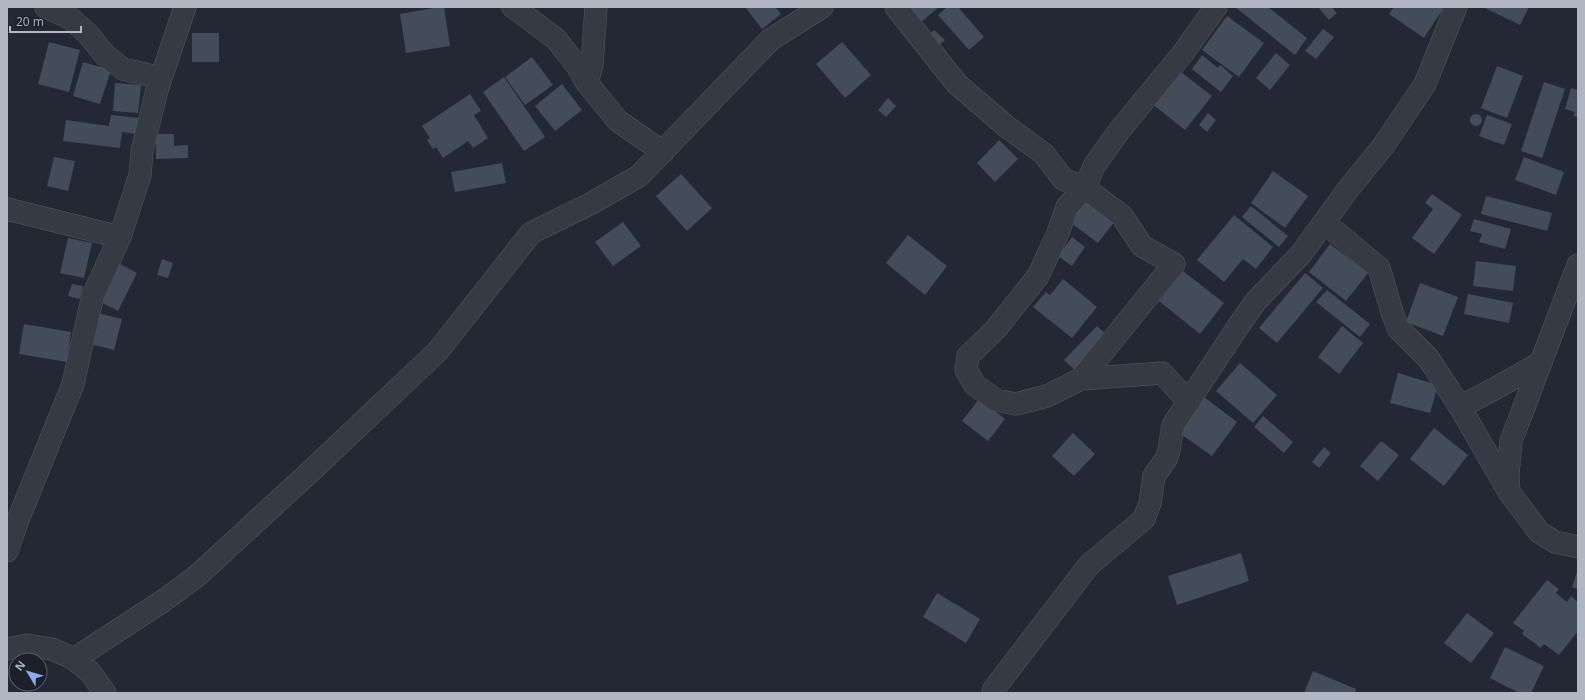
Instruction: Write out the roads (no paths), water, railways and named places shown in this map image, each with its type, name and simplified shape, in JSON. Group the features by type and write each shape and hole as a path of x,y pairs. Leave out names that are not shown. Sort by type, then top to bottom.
{"street":[{"path":"46,7 70,18 88,34 105,55 123,69 161,78"},
{"path":"7,551 73,384 93,294 120,237 140,175 142,151 161,78 185,7"},
{"path":"513,7 556,39 578,66 587,83 618,121 663,152"},
{"path":"587,83 592,65 596,7"},
{"path":"74,659 163,601 197,576 311,471 438,351 531,233 590,204 639,176 770,40 822,7"},
{"path":"896,7 956,84 1007,127 1044,154 1063,179 1085,188 1122,216 1142,246 1174,264 1081,379"},
{"path":"1189,402 1162,373 1081,379 1046,396 1016,404 996,400 975,385 966,370 968,356 995,330 1038,276 1058,233 1067,207 1085,188 1094,166 1110,142 1183,53 1216,7"},
{"path":"993,693 994,689 1089,564 1144,519 1150,503 1154,476 1166,459 1169,450 1173,425 1256,300 1301,254 1346,192 1384,145 1425,84 1456,7"},
{"path":"7,209 120,237"},
{"path":"1324,222 1379,268 1398,328 1429,360 1460,407 1509,492 1539,532 1556,542 1578,547"},
{"path":"1509,492 1508,474 1511,441 1578,265"},
{"path":"1460,407 1540,362"},
{"path":"7,649 27,645 52,649 74,659 90,672 105,693"}]}
